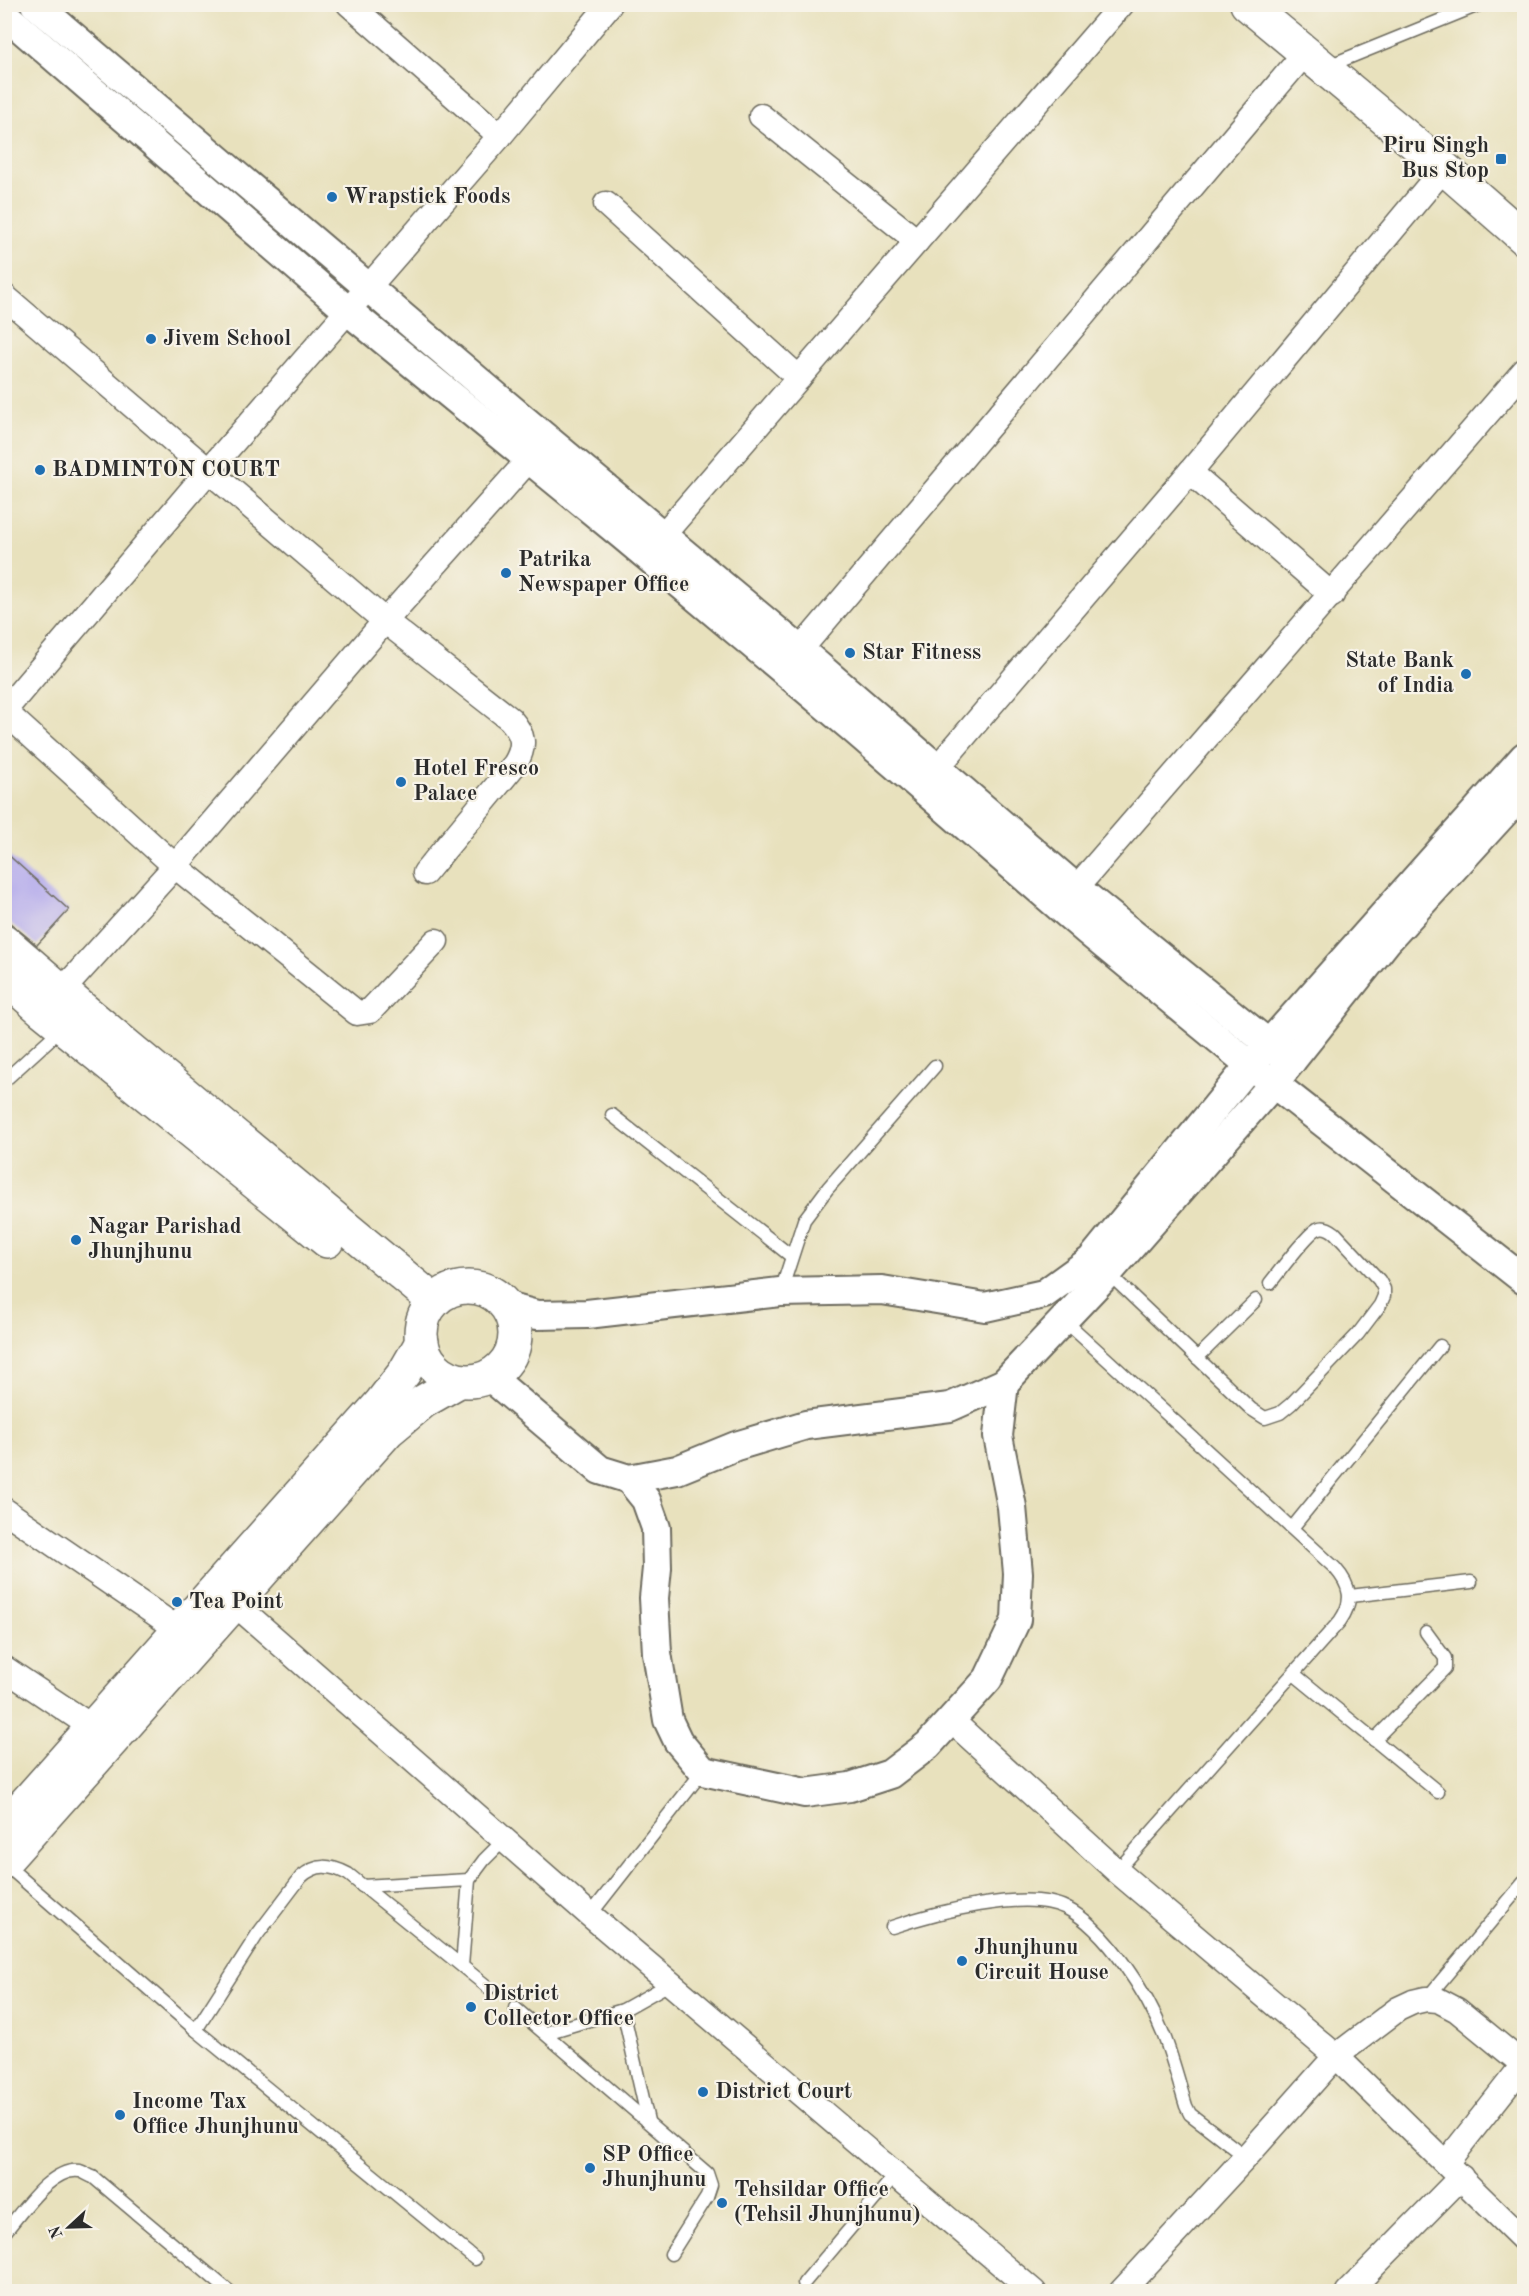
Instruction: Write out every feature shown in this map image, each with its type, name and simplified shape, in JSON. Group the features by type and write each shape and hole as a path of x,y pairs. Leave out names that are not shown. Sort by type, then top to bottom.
{"main road":[{"path":"1247,4 1444,168 1524,238"},
{"path":"4,941 56,1010"},
{"path":"4,977 56,1010 427,1321"},
{"path":"4,1827 380,1404 404,1373 427,1321 456,1289 480,1288 498,1298 507,1307 515,1330 515,1342 507,1362 424,1401 388,1431 4,1863"},
{"path":"427,1321 425,1353 435,1368 446,1376 474,1379"}],"street":[{"path":"35,4 368,286 538,450 705,605 1086,930 1282,1073 1524,1280"},
{"path":"349,4 500,136"},
{"path":"663,535 1122,4"},
{"path":"436,941 370,1011 357,1013 175,866 5,711 209,470 500,136 598,9"},
{"path":"4,14 347,310 538,450 663,535 1076,888 1259,1055"},
{"path":"800,650 1314,60"},
{"path":"761,116 917,241"},
{"path":"937,768 1190,472 1444,168"},
{"path":"606,204 799,378"},
{"path":"4,296 385,621 510,719 521,733 522,752 515,764 425,873"},
{"path":"1076,888 1524,371"},
{"path":"56,1010 175,866 385,621 538,450"},
{"path":"1190,472 1332,595"},
{"path":"507,1307 537,1315 587,1314 780,1292 882,1290 985,1307 1044,1294 1091,1260 1259,1055 1524,757"},
{"path":"474,1379 600,1470 629,1479 677,1470 736,1446 806,1425 950,1407 1004,1383 1108,1273 1282,1073 1387,941 1524,791"},
{"path":"629,1479 646,1500 656,1528 657,1568 654,1598 657,1653 668,1720 678,1741 703,1772 805,1793 850,1787 890,1774 928,1745 952,1721 988,1679 1016,1620 1018,1573 1014,1529 998,1436 1004,1383"},
{"path":"4,1510 178,1629"},
{"path":"235,1604 590,1915 1034,2292"},
{"path":"4,1668 92,1727"},
{"path":"952,1721 1117,1871 1336,2056 1524,2240"},
{"path":"1121,2292 1336,2056 1398,2008 1426,1999 1438,2000 1456,2010 1524,2065 1453,2170 1348,2292"}],"lane":[{"path":"1314,60 1480,4"},
{"path":"4,1081 56,1010"},
{"path":"780,1292 804,1220 814,1204 935,1066"},
{"path":"612,1115 791,1256"},
{"path":"1108,1273 1251,1409 1265,1418 1272,1417 1291,1404 1358,1334 1384,1296 1384,1289 1373,1272 1335,1233 1329,1228 1322,1227 1312,1233 1270,1283"},
{"path":"1197,1358 1256,1300"},
{"path":"1064,1320 1335,1568 1344,1578 1350,1596 1346,1612 1340,1621 1117,1871"},
{"path":"1292,1528 1440,1346"},
{"path":"1350,1596 1471,1582"},
{"path":"1374,1740 1445,1668 1445,1658 1426,1632"},
{"path":"1293,1674 1438,1792"},
{"path":"590,1915 703,1772"},
{"path":"462,1966 469,1880 484,1860 504,1840"},
{"path":"4,1863 196,2030 475,2259"},
{"path":"196,2030 257,1935 302,1877 310,1869 326,1866 337,1868 362,1886 489,1988"},
{"path":"362,1886 469,1880"},
{"path":"1426,1999 1524,1882"},
{"path":"892,1927 921,1917 1017,1900 1042,1901 1066,1908 1103,1939 1127,1967 1144,1995 1164,2036 1190,2114 1245,2157"},
{"path":"546,2033 623,2010 671,1983"},
{"path":"515,2008 706,2173 711,2185 707,2197 671,2254"},
{"path":"623,2010 648,2121"},
{"path":"4,2233 54,2178 70,2171 80,2171 93,2177 230,2292"},
{"path":"804,2283 896,2174"}],"building":[{"path":"4,851 69,910 37,945 4,918"}],"place":[{"name":"Piru Singh Bus Stop","path":"1501,159"},
{"name":"Wrapstick Foods","path":"332,197"},
{"name":"Jivem School","path":"151,339"},
{"name":"BADMINTON COURT","path":"40,470"},
{"name":"Patrika Newspaper Office","path":"506,573"},
{"name":"Star Fitness","path":"850,653"},
{"name":"State Bank of India","path":"1466,674"},
{"name":"Hotel Fresco Palace","path":"401,782"},
{"name":"Nagar Parishad Jhunjhunu","path":"76,1240"},
{"name":"Tea Point","path":"177,1602"},
{"name":"Jhunjhunu Circuit House","path":"962,1961"},
{"name":"District Collector Office","path":"471,2007"},
{"name":"District Court","path":"703,2092"},
{"name":"Income Tax Office Jhunjhunu","path":"120,2115"},
{"name":"SP Office Jhunjhunu","path":"590,2168"},
{"name":"Tehsildar Office (Tehsil Jhunjhunu)","path":"722,2203"}]}
